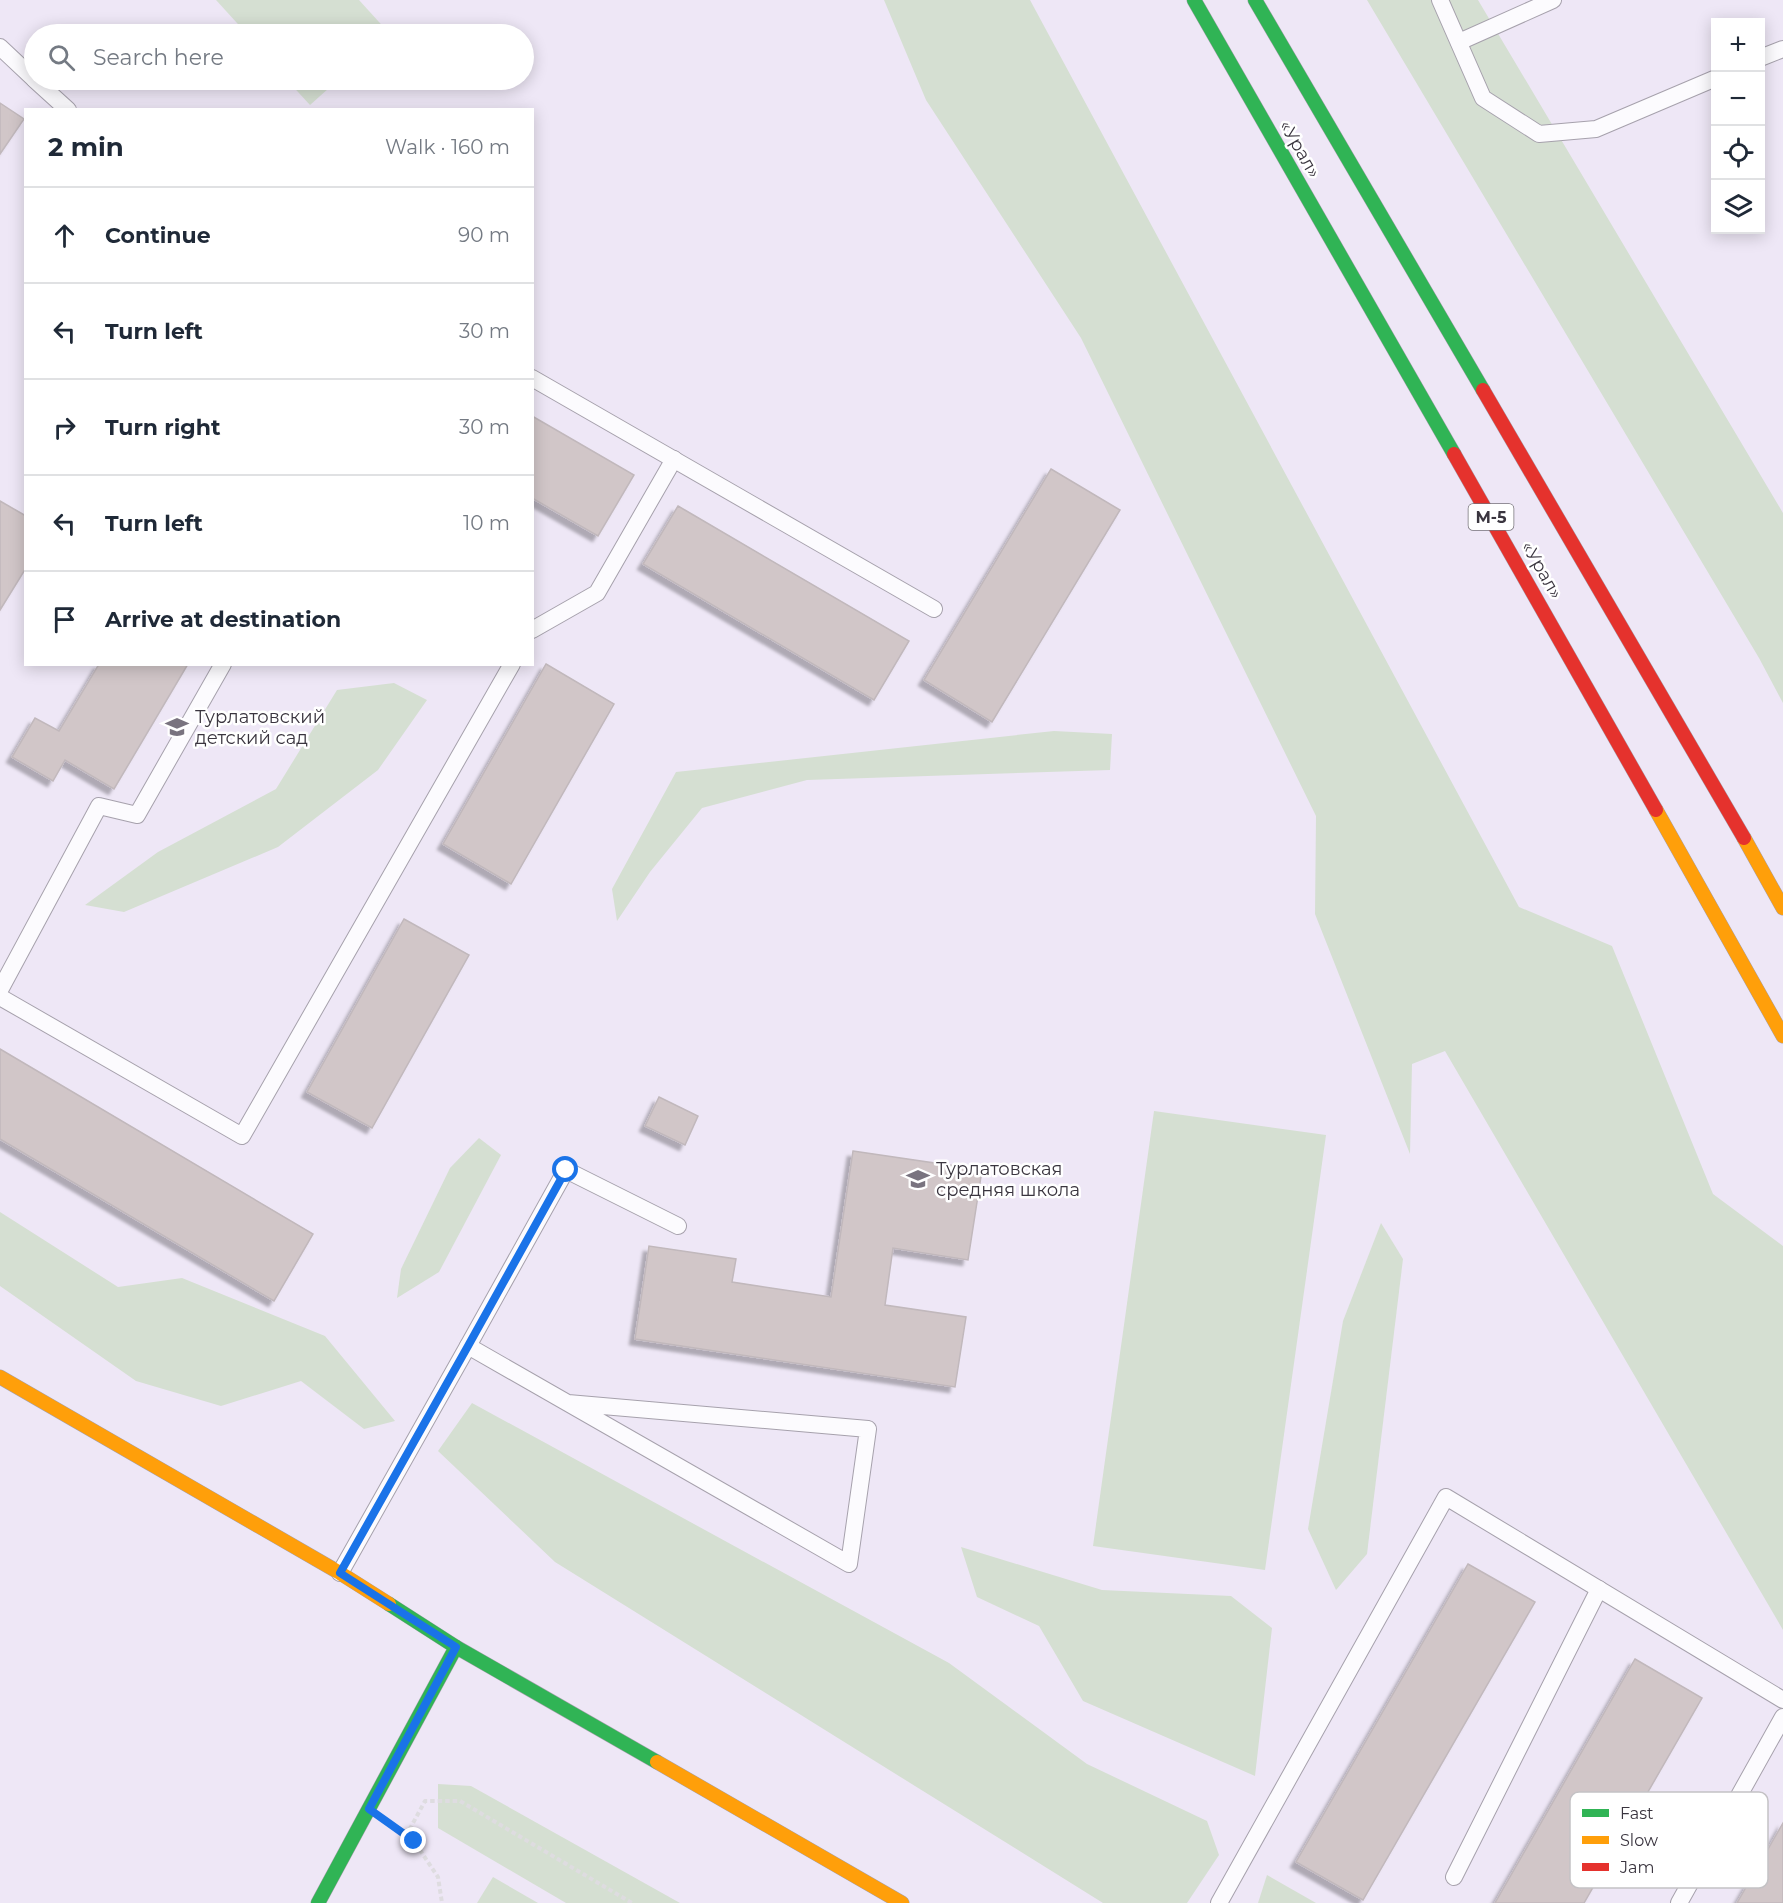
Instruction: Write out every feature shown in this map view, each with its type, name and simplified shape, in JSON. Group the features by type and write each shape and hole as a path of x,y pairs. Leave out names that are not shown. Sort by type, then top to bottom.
{"main road":[{"name":"«Урал»","path":"1194,0 1555,630 1783,1036"},
{"name":"«Урал»","path":"1255,0 1704,767 1783,908"},
{"path":"0,1377 340,1573 456,1647 902,1903"},
{"path":"318,1903 456,1647"}],"lane":[{"path":"1440,0 1483,98 1539,134 1596,129 1711,80"},
{"path":"1459,42 1553,0"},
{"path":"0,47 24,69"},
{"path":"1765,56 1783,49"},
{"path":"47,90 66,108"},
{"path":"534,379 934,609"},
{"path":"534,629 597,593 674,459"},
{"path":"0,990 99,806 137,815 222,666"},
{"path":"0,996 242,1136 511,666"},
{"path":"340,1573 566,1170 678,1226"},
{"path":"468,1346 849,1564 868,1429 568,1403"},
{"path":"1219,1903 1446,1497 1783,1700"},
{"path":"1454,1877 1599,1589"},
{"path":"1741,1792 1783,1717"},
{"path":"1679,1903 1687,1888"}],"path":[{"path":"406,1836 425,1801 460,1801 632,1903"},
{"path":"369,1809 414,1841 438,1877 442,1903"}],"shaded area":[{"path":"216,0 359,0 381,24 238,24"},
{"path":"884,0 1030,0 1519,907 1612,946 1713,1194 1783,1246 1783,1630 1445,1051 1412,1064 1410,1154 1315,914 1316,816 1081,338 926,100"},
{"path":"1367,0 1478,0 1783,513 1783,703 1759,658"},
{"path":"296,90 327,90 310,105"},
{"path":"394,683 427,700 378,770 278,847 124,912 85,905 158,852 276,789 337,690"},
{"path":"1054,731 1112,734 1110,770 807,780 702,808 650,872 617,921 612,889 676,772"},
{"path":"1154,1111 1326,1135 1265,1570 1093,1546"},
{"path":"479,1138 501,1155 439,1272 397,1298 401,1269 450,1168"},
{"path":"0,1212 118,1287 182,1278 325,1336 395,1421 364,1429 301,1381 221,1406 136,1381 0,1286"},
{"path":"1381,1223 1403,1259 1367,1554 1336,1590 1308,1529 1343,1321"},
{"path":"472,1403 949,1663 1087,1764 1207,1821 1219,1855 1187,1903 1103,1903 555,1562 438,1451"},
{"path":"961,1547 1102,1590 1231,1596 1272,1628 1255,1776 1083,1701 1039,1626 977,1597"},
{"path":"438,1784 471,1786 680,1903 566,1903 438,1828"},
{"path":"1267,1875 1316,1903 1258,1903"},
{"path":"493,1877 538,1903 477,1903"}],"building":[{"path":"0,103 24,119 0,154"},
{"path":"534,417 634,475 598,536 534,499"},
{"path":"1051,469 1120,510 992,722 924,680"},
{"path":"0,501 24,515 24,571 0,610"},
{"path":"678,506 909,641 874,700 643,564"},
{"path":"546,664 614,704 511,884 443,844"},
{"path":"98,666 187,666 114,789 65,760 53,781 12,757 35,718 59,731"},
{"path":"404,919 469,955 372,1128 307,1092"},
{"path":"0,1049 313,1234 274,1301 0,1139"},
{"path":"659,1097 698,1116 685,1145 645,1126"},
{"path":"853,1151 982,1170 968,1260 893,1248 885,1305 966,1317 955,1387 635,1339 649,1246 736,1259 732,1282 831,1297"},
{"path":"1468,1564 1535,1602 1363,1900 1296,1862"},
{"path":"1635,1659 1702,1698 1648,1792 1570,1792 1570,1888 1593,1888 1584,1903 1495,1903"},
{"path":"1783,1823 1783,1903 1737,1903 1746,1888 1768,1888 1768,1849"}],"traffic: fast":[{"path":"1194,0 1454,454"},
{"path":"1255,0 1483,390"},
{"path":"389,1604 456,1647 657,1762"},
{"path":"318,1903 456,1647"}],"traffic: slow":[{"path":"1656,810 1783,1036"},
{"path":"1744,838 1783,908"},
{"path":"0,1377 340,1573 389,1604"},
{"path":"657,1762 902,1903"}],"traffic: jam":[{"path":"1483,390 1744,838"},
{"path":"1454,454 1656,810"}],"place":[{"name":"Турлатовский детский сад","path":"177,727"},
{"name":"Турлатовская средняя школа","path":"918,1179"}],"route":[{"path":"414,1841 369,1809 456,1647 340,1573 566,1170"}]}
